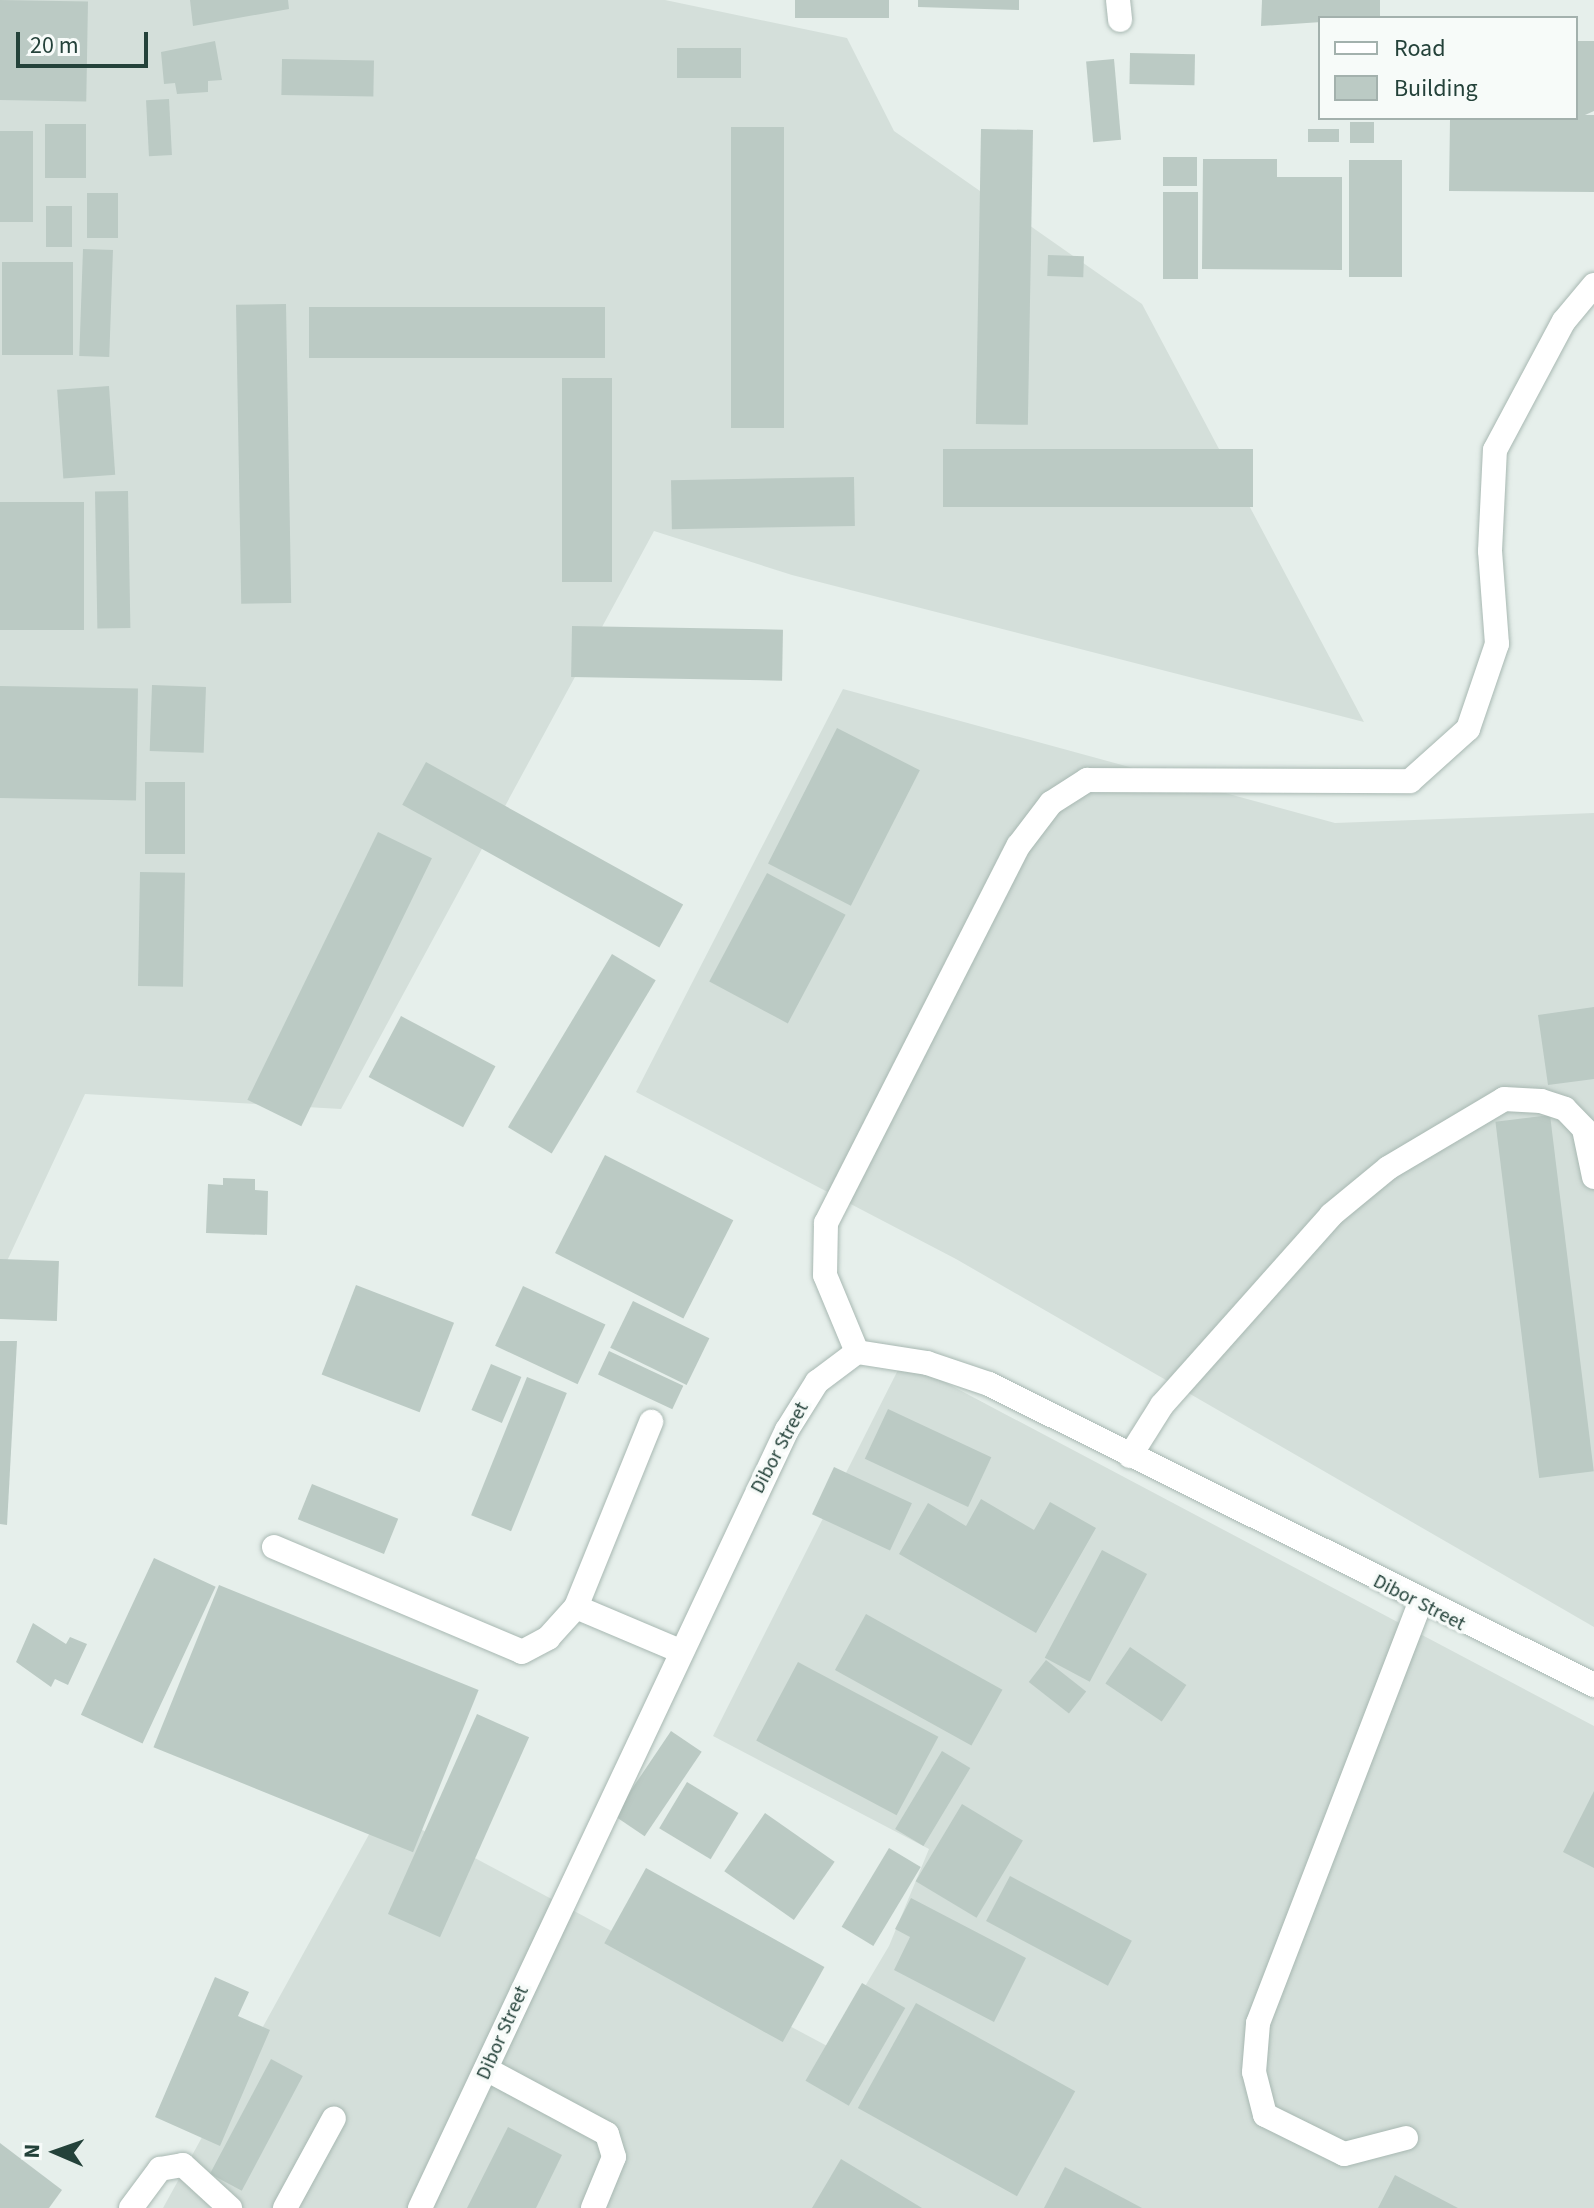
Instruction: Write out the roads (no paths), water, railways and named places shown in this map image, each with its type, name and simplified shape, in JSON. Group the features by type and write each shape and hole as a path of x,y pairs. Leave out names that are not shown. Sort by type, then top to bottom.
{"street":[{"path":"857,1352 825,1275 826,1223 1019,845 1051,803 1087,780 1410,781 1468,729 1497,644 1490,551 1495,450 1564,321 1594,285"},
{"path":"1130,1456 1162,1405 1289,1263 1388,1168 1504,1099 1529,1100 1565,1109 1584,1129 1594,1177"},
{"name":"Dibor Street","path":"420,2208 678,1650 787,1430 817,1382 857,1352 927,1363 989,1384 1420,1603 1594,1685"},
{"path":"274,1547 522,1652 548,1638 576,1607 651,1422"},
{"path":"1406,2138 1344,2154 1265,2115 1254,2072 1258,2023 1420,1603"},
{"path":"576,1607 678,1650"},
{"path":"486,2069 607,2134 614,2157 593,2208"},
{"path":"285,2208 334,2118"},
{"path":"131,2208 160,2169 183,2165 230,2208"}]}
